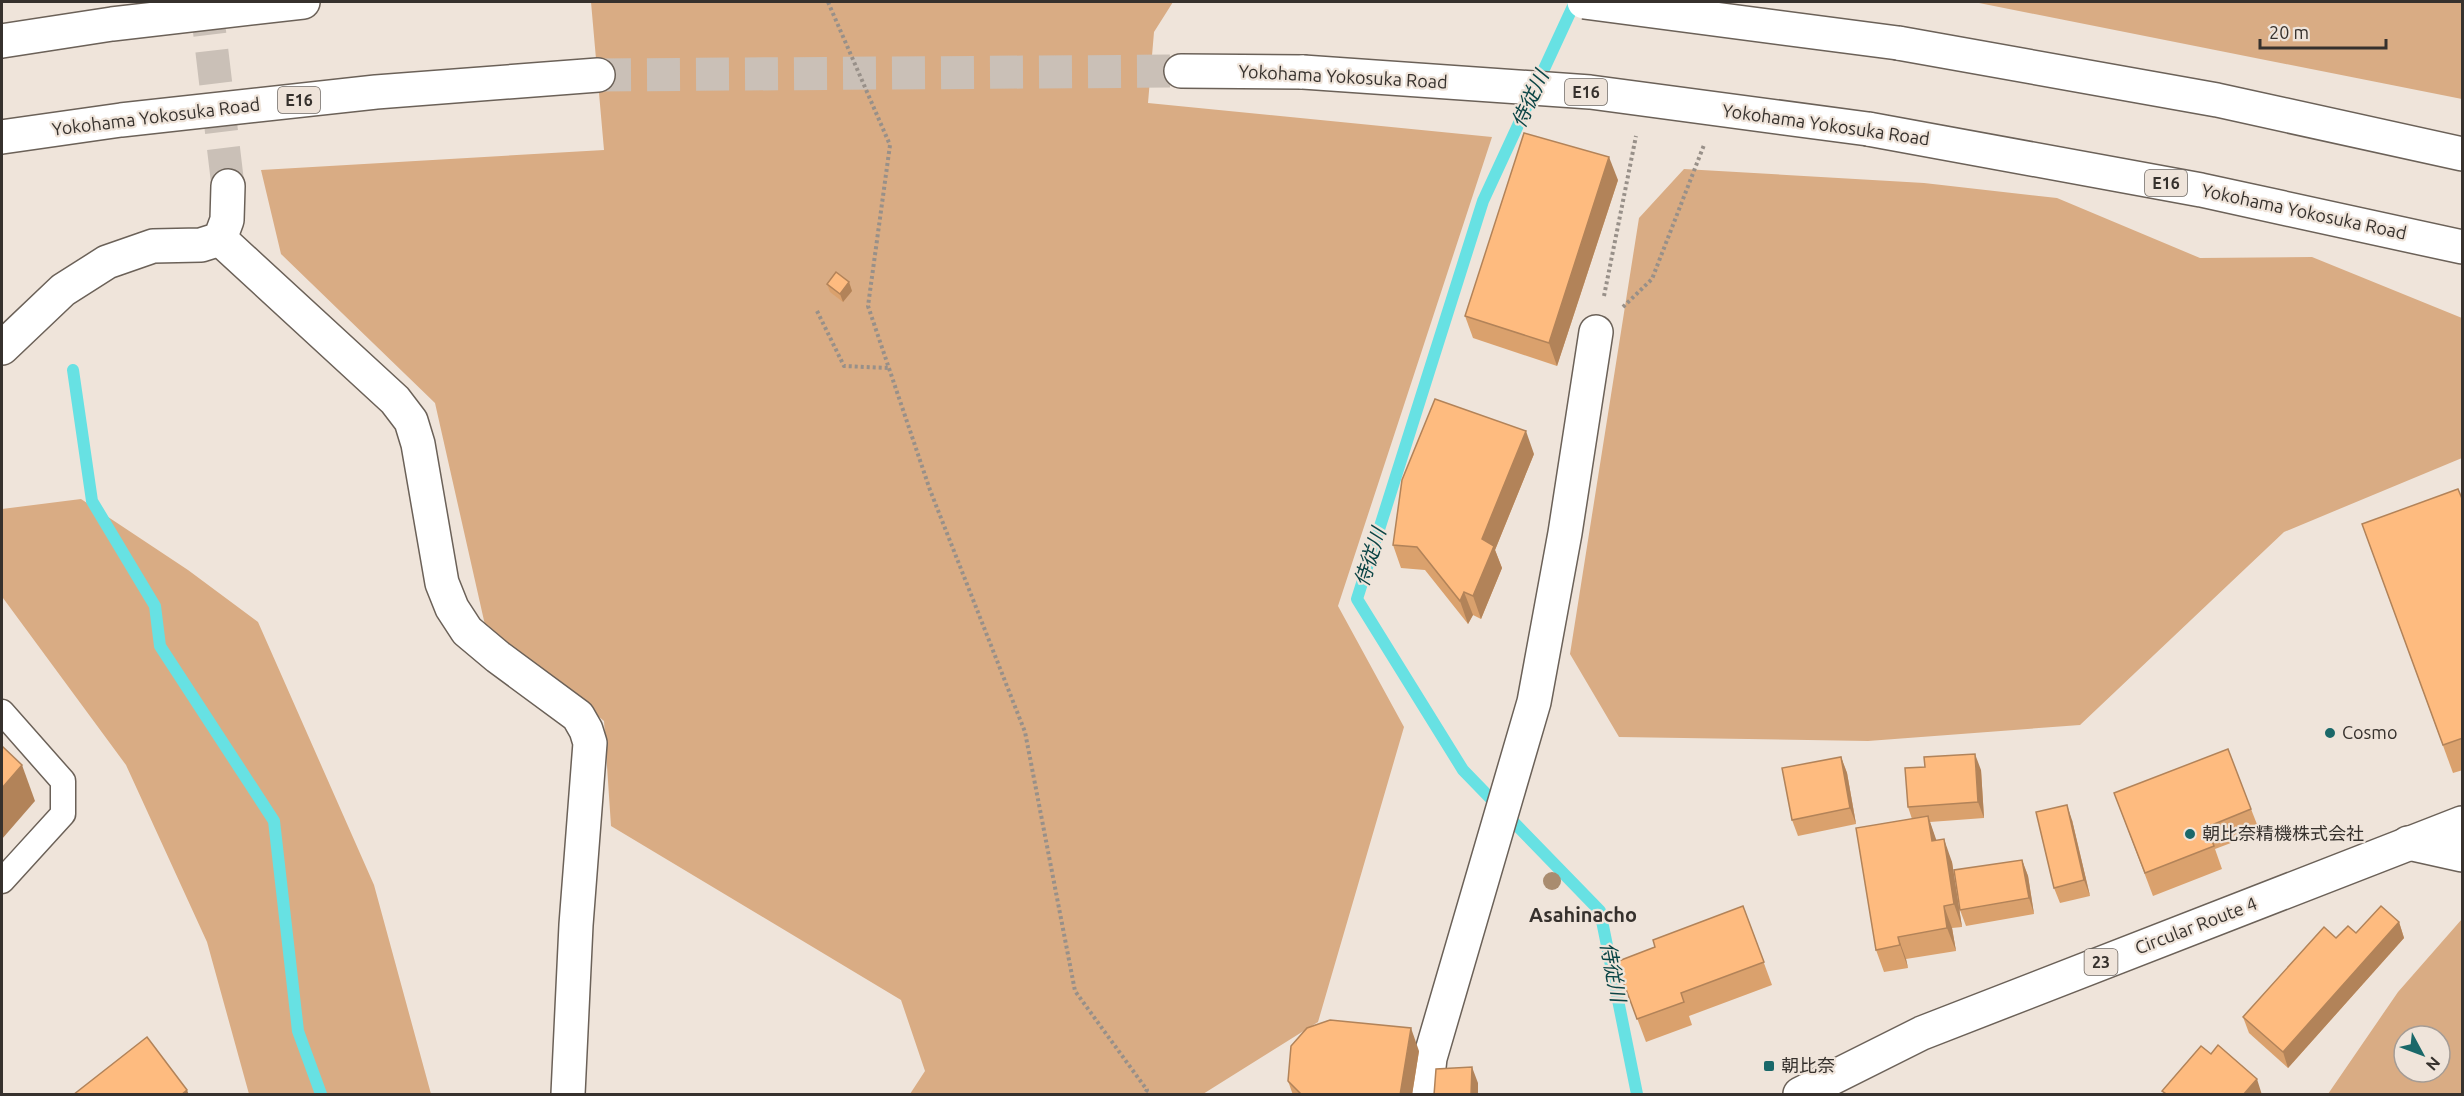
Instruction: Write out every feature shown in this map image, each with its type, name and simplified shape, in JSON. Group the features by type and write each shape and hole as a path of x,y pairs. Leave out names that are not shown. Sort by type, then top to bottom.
{"main road":[{"path":"2,40 112,24 303,2"},
{"path":"1584,2 1898,43 2217,100 2463,154"},
{"name":"Yokohama Yokosuka Road","path":"1181,71 1303,72 1590,92 1868,129 2201,190 2463,247"},
{"name":"Yokohama Yokosuka Road","path":"2,137 121,120 376,92 598,75"},
{"path":"220,239 227,220 228,186"},
{"path":"2,348 63,290 107,262 153,246 201,245 220,239"},
{"path":"220,239 394,400 411,421 418,444 441,583 452,608 467,631 578,716 586,730 590,743 576,925 568,1095"},
{"path":"1426,1095 1430,1058 1534,702 1565,533 1596,332"},
{"name":"Circular Route 4","path":"1800,1095 1922,1033 2463,823"},
{"path":"2408,843 2463,855"}],"lane":[{"path":"2,712 63,781 63,813 2,881"}],"path":[{"path":"828,2 890,146 868,306 930,490 1025,732 1075,991 1147,1090 1144,1095"},
{"path":"1596,332 1638,127"},
{"path":"1596,332 1652,279 1707,136"},
{"path":"817,311 844,366 888,368"}],"shaded area":[{"path":"591,2 1173,2 1154,32 1148,103 1492,137 1338,606 1404,727 1318,1022 1203,1094 910,1094 925,1071 901,1000 611,826 604,721 485,625 435,403 281,254 261,170 604,150"},
{"path":"1974,2 2462,2 2462,99"},
{"path":"1684,169 1924,183 2057,198 2200,258 2312,257 2462,318 2462,458 2284,532 2080,725 1868,741 1619,737 1570,654 1639,218"},
{"path":"81,499 188,570 258,622 374,885 431,1094 249,1094 207,942 126,765 3,598 2,509"},
{"path":"2462,919 2462,1094 2328,1094 2398,992"}],"building":[{"path":"1524,133 1609,157 1549,343 1465,316"},
{"path":"836,272 849,282 840,294 827,284"},
{"path":"1435,399 1526,431 1482,539 1494,546 1473,596 1464,592 1460,601 1417,547 1393,545 1402,480"},
{"path":"2458,489 2463,501 2463,738 2443,745 2362,524"},
{"path":"2,746 22,765 2,788"},
{"path":"2228,749 2251,809 2207,827 2214,846 2145,873 2114,793"},
{"path":"1975,754 1978,802 1908,807 1905,768 1925,767 1924,757"},
{"path":"1841,757 1850,808 1792,820 1782,768"},
{"path":"2067,805 2084,880 2054,888 2036,812"},
{"path":"1928,816 1932,841 1944,839 1954,904 1944,906 1947,928 1898,937 1900,945 1876,950 1856,828"},
{"path":"2022,860 2029,898 1960,910 1954,870"},
{"path":"1743,906 1764,962 1681,993 1684,1002 1637,1019 1616,962 1655,947 1653,940"},
{"path":"2381,906 2399,922 2283,1052 2243,1017 2324,927 2336,938 2348,926 2356,933"},
{"path":"1330,1020 1411,1028 1400,1095 1302,1095 1288,1081 1291,1046 1307,1028"},
{"path":"147,1037 187,1090 181,1095 73,1095"},
{"path":"2218,1045 2257,1079 2243,1095 2168,1095 2162,1091 2201,1046 2211,1054"},
{"path":"1472,1067 1471,1095 1434,1095 1436,1069"}],"waterway":[{"name":"侍従川","path":"1575,2 1483,201 1357,599 1463,770 1600,911 1637,1094"},
{"path":"73,370 92,501 155,606 160,646 274,821 298,1031 321,1094"}],"tunnel":[{"path":"206,2 228,186"},
{"path":"598,75 1181,71"}],"place":[{"name":"Cosmo","path":"2330,733"},
{"name":"朝比奈精機株式会社","path":"2190,834"},
{"name":"朝比奈","path":"1769,1066"}],"district":[{"name":"Asahinacho","path":"1583,915"}]}
